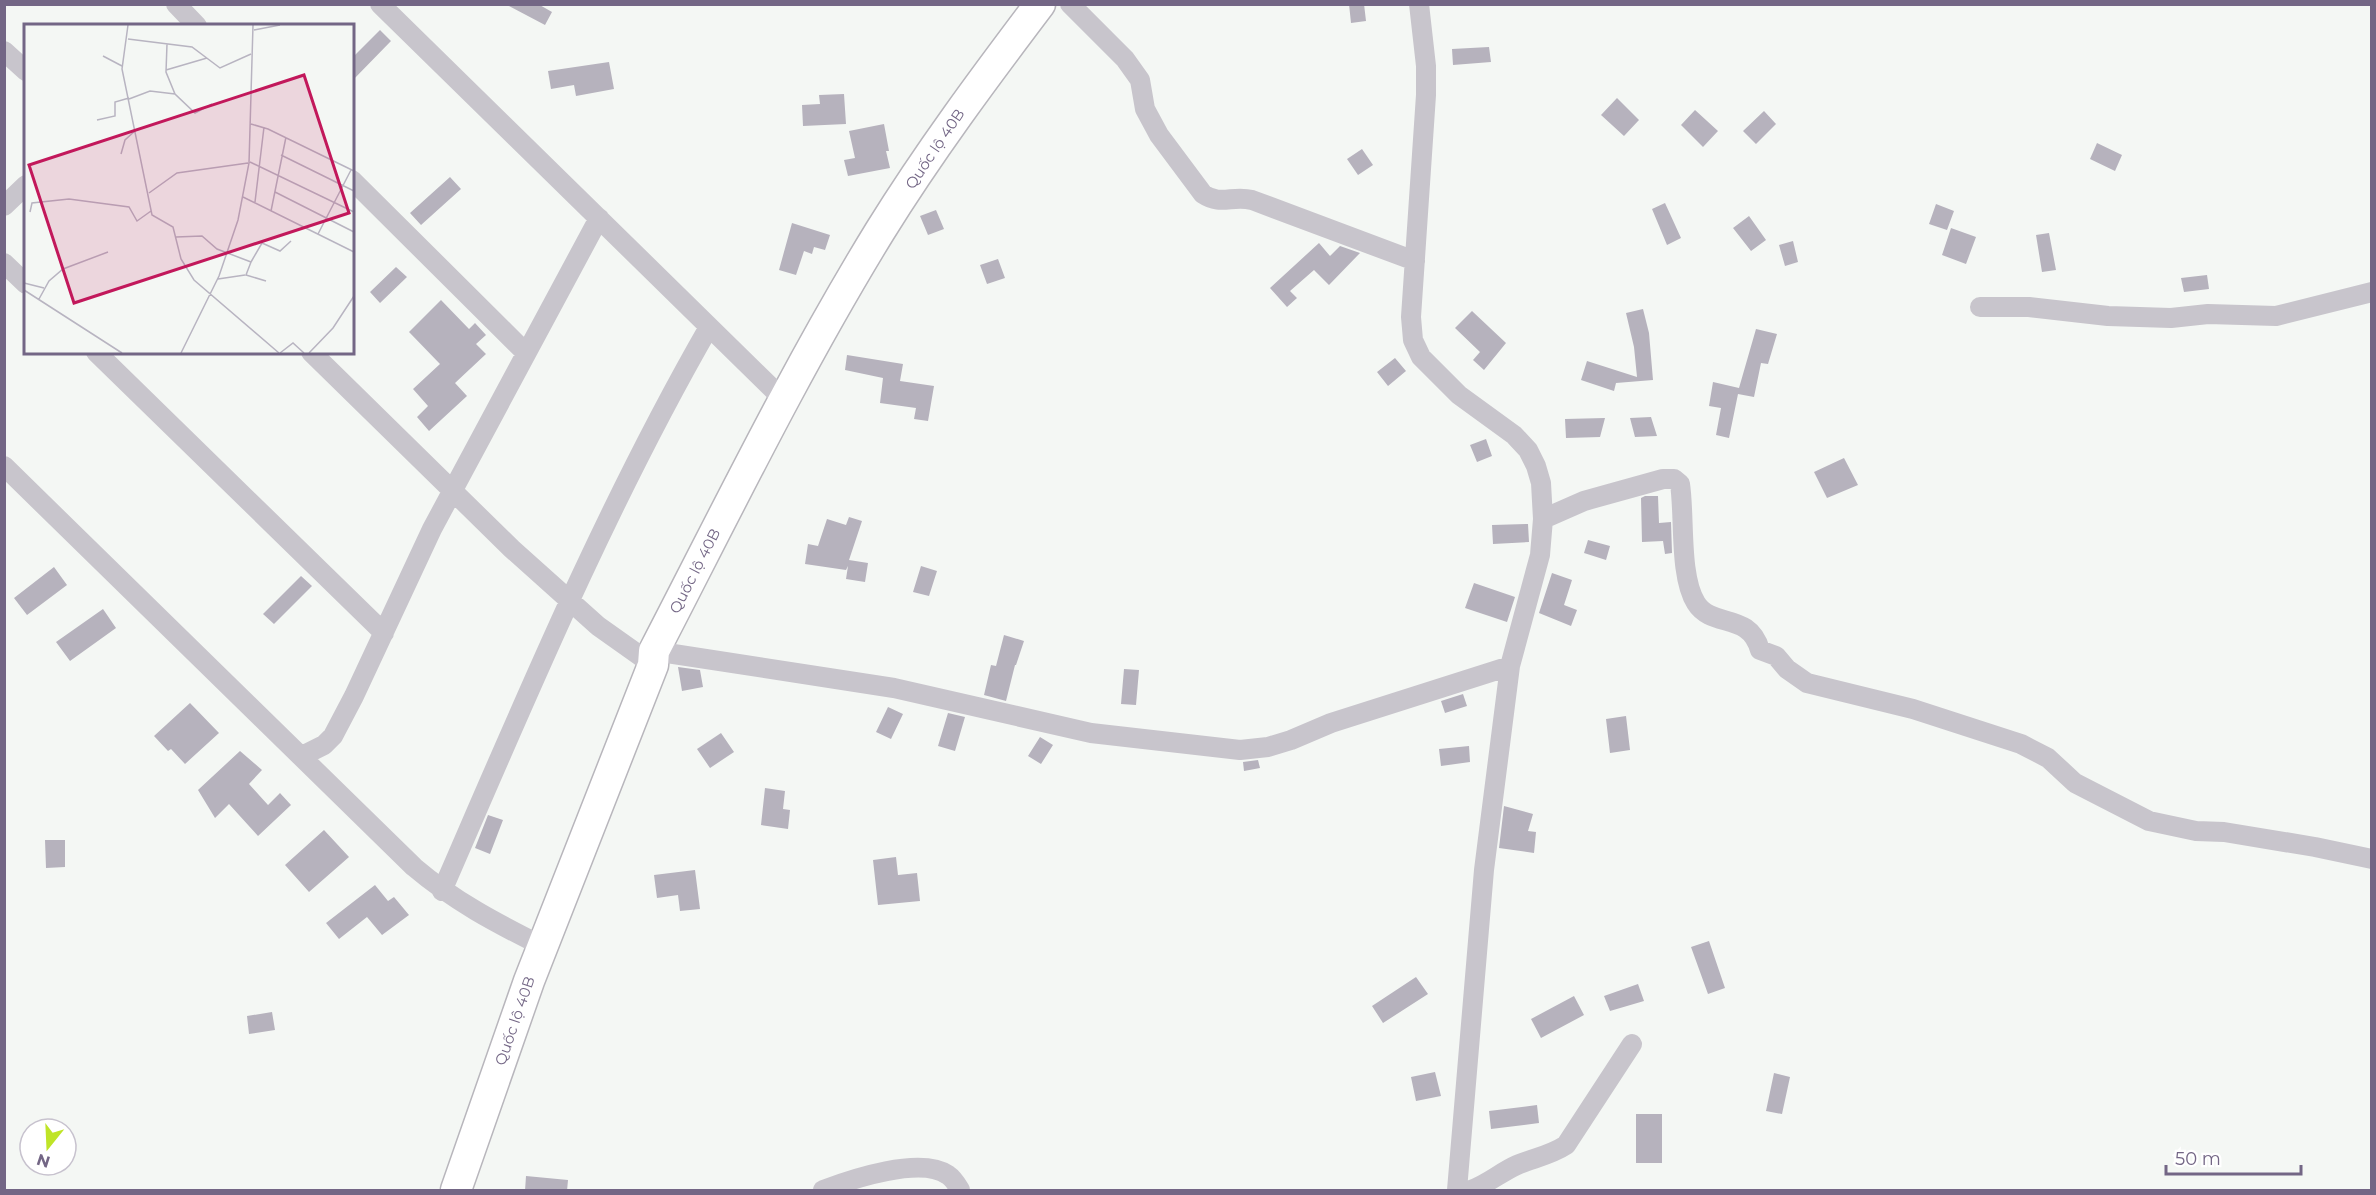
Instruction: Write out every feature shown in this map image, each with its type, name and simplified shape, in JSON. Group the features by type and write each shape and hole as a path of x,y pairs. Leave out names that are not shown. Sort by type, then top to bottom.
{"highway":[{"name":"Quốc lộ 40B","path":"456,1191 542,946 653,658 797,373 881,230 964,104 1040,4"}],"street":[{"path":"380,4 784,400"},
{"path":"1070,4 1125,59 1140,80 1145,109 1159,135 1203,194 1212,200 1221,201 1242,197 1252,200 1415,261"},
{"path":"1419,4 1426,66 1411,316 1413,340 1421,357 1459,395 1514,435 1528,450 1541,483 1543,519 1540,555 1510,666 1484,870 1457,1191"},
{"path":"4,51 24,69"},
{"path":"354,182 525,352"},
{"path":"4,206 24,187"},
{"path":"302,756 324,745 333,736 432,529 598,218"},
{"path":"4,263 24,282"},
{"path":"1980,307 2029,307 2108,316 2171,318 2208,314 2276,316 2372,292"},
{"path":"442,891 569,600 672,392 709,327"},
{"path":"98,354 384,633"},
{"path":"313,354 453,491 598,626 653,658 894,688 1091,733 1240,750 1268,747 1291,740 1331,723 1510,666"},
{"path":"4,465 414,867 442,891 542,946"},
{"path":"1543,519 1584,501 1663,479 1674,479 1680,484 1686,566 1689,583 1698,606 1714,616 1740,624 1757,640 1760,650 1776,656 1787,669 1801,679 1913,709 2021,744 2048,758 2075,783 2149,821 2196,831 2224,832 2314,847 2372,859"},
{"path":"1471,1191 1516,1166 1556,1152 1566,1145 1632,1044"},
{"path":"824,1191 846,1182 893,1171 923,1169 949,1175 960,1191"}],"building":[{"path":"505,4 538,4 552,12 545,25"},
{"path":"1349,4 1364,4 1366,21 1351,23"},
{"path":"380,30 391,41 354,79 354,56"},
{"path":"1489,47 1491,62 1453,65 1452,49"},
{"path":"609,62 614,89 576,96 574,85 551,89 548,71"},
{"path":"844,94 846,124 803,126 802,105 820,104 819,95"},
{"path":"1617,98 1639,120 1624,136 1601,115"},
{"path":"1695,110 1718,131 1703,147 1681,125"},
{"path":"1764,111 1776,124 1756,144 1743,131"},
{"path":"884,124 890,168 848,176 844,160 855,158 849,131"},
{"path":"2097,143 2122,155 2115,171 2090,159"},
{"path":"1362,149 1373,165 1358,175 1347,159"},
{"path":"450,177 461,189 421,225 410,213"},
{"path":"1665,203 1681,238 1667,245 1652,209"},
{"path":"1936,204 1954,211 1947,230 1929,224"},
{"path":"936,210 944,229 928,235 920,216"},
{"path":"1749,216 1766,240 1751,251 1733,228"},
{"path":"792,223 830,235 825,250 814,247 812,254 804,251 796,275 779,270"},
{"path":"1951,228 1976,237 1966,264 1942,255"},
{"path":"2049,233 2056,270 2042,272 2036,235"},
{"path":"1793,241 1798,262 1785,266 1779,245"},
{"path":"1319,243 1330,256 1340,246 1360,253 1329,285 1314,270 1290,291 1297,298 1287,307 1270,288"},
{"path":"998,259 1005,278 987,284 980,265"},
{"path":"396,267 407,277 380,303 370,292"},
{"path":"2207,275 2209,289 2184,292 2181,278"},
{"path":"441,300 469,329 475,323 486,335 476,344 486,354 455,383 467,396 429,431 417,417 428,406 413,389 440,364 409,332"},
{"path":"1643,309 1649,333 1653,380 1616,383 1614,391 1581,380 1587,361 1637,377 1634,347 1626,313"},
{"path":"1472,311 1506,343 1484,370 1473,360 1480,352 1455,328"},
{"path":"1756,329 1777,334 1768,364 1761,363 1754,397 1738,394 1729,438 1716,435 1721,408 1709,406 1713,382 1739,388"},
{"path":"847,355 903,364 900,381 934,386 928,421 914,419 916,408 880,403 883,378 845,370"},
{"path":"1395,358 1406,371 1388,386 1377,372"},
{"path":"1651,417 1657,436 1635,437 1630,418"},
{"path":"1605,418 1600,437 1566,438 1565,419"},
{"path":"1486,439 1492,456 1477,462 1470,445"},
{"path":"1844,458 1858,485 1827,498 1814,472"},
{"path":"1658,496 1659,523 1671,522 1672,553 1665,554 1663,541 1642,542 1641,498"},
{"path":"849,517 862,521 849,560 868,563 865,582 846,579 848,566 846,570 805,564 808,544 818,546 827,519 846,525"},
{"path":"1528,524 1529,542 1493,544 1492,525"},
{"path":"1588,540 1610,546 1606,560 1584,553"},
{"path":"921,566 937,571 929,596 913,592"},
{"path":"54,567 67,585 27,615 14,598"},
{"path":"1552,573 1572,580 1564,605 1577,610 1571,626 1539,613"},
{"path":"301,576 312,586 274,624 263,614"},
{"path":"1474,583 1515,597 1507,622 1465,608"},
{"path":"103,609 116,628 70,661 56,642"},
{"path":"1004,635 1024,641 1006,701 984,695 991,665 996,666"},
{"path":"678,667 700,670 703,687 682,691"},
{"path":"1124,669 1139,670 1136,705 1121,704"},
{"path":"1463,694 1467,706 1445,713 1441,701"},
{"path":"190,703 219,733 185,764 154,736"},
{"path":"888,707 903,714 891,739 876,732"},
{"path":"948,713 965,717 955,751 938,746"},
{"path":"1626,716 1630,750 1610,753 1606,719"},
{"path":"721,733 734,752 710,768 697,749"},
{"path":"1040,737 1053,745 1041,764 1028,756"},
{"path":"1469,746 1470,762 1441,766 1439,749"},
{"path":"240,751 262,770 249,784 268,805 280,793 291,805 258,836 229,804 215,818 198,790"},
{"path":"1258,760 1260,768 1244,771 1243,762"},
{"path":"765,788 785,791 783,809 790,810 788,829 761,825"},
{"path":"1504,806 1533,814 1528,831 1536,832 1534,853 1499,848"},
{"path":"488,815 503,820 490,854 475,848"},
{"path":"324,830 349,857 309,892 285,865"},
{"path":"45,840 65,840 65,867 46,868"},
{"path":"896,857 898,875 917,873 920,901 878,905 873,860"},
{"path":"695,870 700,909 680,911 678,895 657,898 654,875"},
{"path":"375,885 388,901 394,897 409,915 382,935 367,917 339,939 326,923"},
{"path":"1709,941 1725,988 1708,994 1691,947"},
{"path":"1416,977 1428,994 1383,1023 1372,1006"},
{"path":"1638,984 1644,1001 1610,1011 1604,996"},
{"path":"1574,996 1584,1015 1541,1038 1531,1019"},
{"path":"272,1012 275,1030 249,1034 247,1016"},
{"path":"1435,1072 1441,1096 1416,1101 1411,1077"},
{"path":"1774,1073 1790,1077 1782,1114 1766,1111"},
{"path":"1537,1105 1539,1123 1491,1129 1489,1111"},
{"path":"1636,1114 1662,1114 1662,1163 1636,1163"},
{"path":"526,1176 568,1180 567,1191 525,1191"}]}
